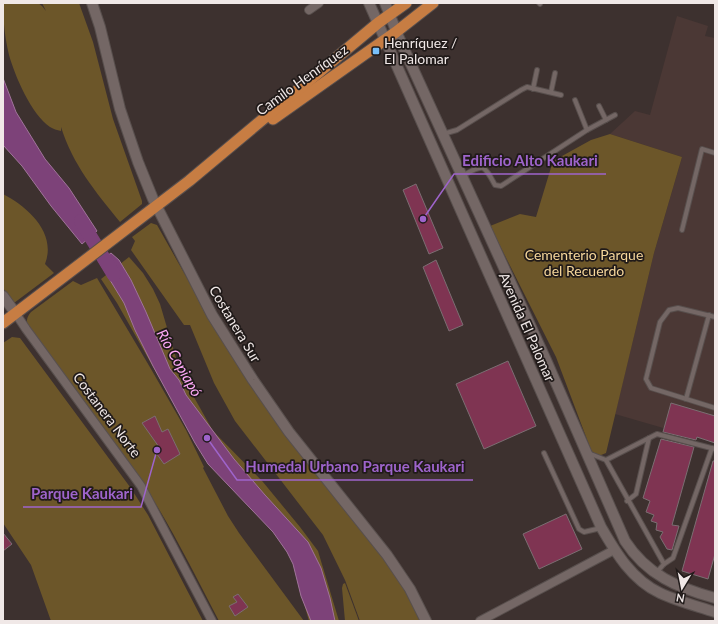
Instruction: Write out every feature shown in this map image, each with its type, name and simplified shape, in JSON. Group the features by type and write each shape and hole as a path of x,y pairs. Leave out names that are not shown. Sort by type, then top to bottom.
{"main road":[{"name":"Camilo Henríquez","path":"189,181 378,23 406,3"},
{"name":"Camilo Henríquez","path":"3,323 189,181 385,38 396,32 433,3"}],"street":[{"name":"Costanera Sur","path":"92,3 100,27 126,130 138,162 156,206 212,315 253,380 289,432 387,555 410,589 426,621"},
{"path":"309,10 319,3"},
{"name":"Avenida El Palomar","path":"369,3 601,528 614,550 631,571 647,585 660,593 715,612"},
{"name":"Avenida El Palomar","path":"385,3 396,32 543,353 625,541 635,555 656,574 674,585 715,598"},
{"path":"428,138 443,134"},
{"name":"Costanera Norte","path":"3,296 141,486 212,621"},
{"path":"562,440 573,446 585,449"},
{"path":"480,621 614,550"},
{"path":"689,603 694,592"}],"lane":[{"path":"533,89 537,70"},
{"path":"551,92 555,73"},
{"path":"443,134 457,130 527,87 561,95"},
{"path":"575,100 587,130"},
{"path":"599,106 606,120"},
{"path":"462,176 482,167 486,169 494,185 501,186 587,130 615,115"},
{"path":"682,230 702,150 715,153"},
{"path":"715,317 678,308 669,310 660,322 646,379 651,388 715,408"},
{"path":"686,399 709,315"},
{"path":"606,460 657,434 714,449 673,558 664,564 656,574"},
{"path":"627,500 636,494 649,438"},
{"path":"585,449 606,460 664,564"},
{"path":"544,453 579,529 584,532 601,528"}],"shaded area":[{"path":"677,16 708,26 705,36 715,38 715,443 615,414 654,253 682,157 610,134 635,111 650,115"},
{"path":"3,78 16,112 45,159 69,188 97,231 82,244 51,206 22,166 3,145"},
{"path":"111,253 119,260 131,280 170,369 179,380 186,395 234,459 308,542 321,568 335,621 311,621 301,596 293,564 287,552 273,532 208,464 195,443 153,366 135,330 124,303 99,262"}],"green space":[{"path":"3,3 38,3 46,11 42,3 79,3 93,42 113,119 142,201 142,204 120,222 78,166 61,127 61,131 50,127 36,113 30,104 15,73 9,55 4,29"},
{"name":"Cementerio Parque del Recuerdo","path":"610,134 682,157 654,253 606,453 594,458 556,357 490,226 520,214 536,217 553,161 591,140"},
{"path":"3,194 22,206 38,222 44,232 47,242 48,253 45,264 54,273 14,303 3,288"},
{"path":"151,223 157,225 201,303 408,590 425,621 360,621 345,580 323,535 235,421 214,383 190,325 184,325 131,250 135,241 132,237"},
{"path":"129,257 143,273 153,289 160,304 176,358 186,383 213,431 263,482 318,551 339,621 309,621 301,593 296,566 273,529 187,427 117,303 101,279"},
{"path":"97,278 186,430 204,467 203,468 228,516 304,621 219,621 172,531 140,479 28,326 27,319 31,312 73,281 81,285"},
{"path":"12,337 20,338 130,487 148,515 203,621 51,621 31,565 3,523 3,343"},
{"path":"345,583 359,621 345,621 342,588 343,584"}],"building":[{"path":"416,184 443,248 429,254 403,190"},
{"path":"436,260 463,325 449,331 423,267"},
{"path":"508,361 536,426 484,449 456,384"},
{"path":"671,403 715,416 715,443 697,437 696,440 663,432"},
{"path":"155,416 162,432 168,429 180,454 164,464 154,450 159,447 142,423"},
{"path":"661,439 694,447 672,525 679,526 672,550 667,549 660,537 663,532 656,530 657,523 651,521 654,515 646,512 650,501 643,498"},
{"path":"713,461 715,461 715,554 708,579 682,571"},
{"path":"566,514 582,549 539,569 523,534"},
{"path":"3,533 12,544 3,551"},
{"path":"238,594 248,607 235,616 229,606 237,602 233,597"}],"waterway":[{"name":"Río Copiapó","path":"81,221 114,275"}],"place":[{"name":"Henríquez / El Palomar","path":"376,51"},
{"name":"Edificio Alto Kaukari","path":"423,219"},
{"name":"Humedal Urbano Parque Kaukari","path":"207,438"},
{"name":"Parque Kaukari","path":"157,450"}]}
